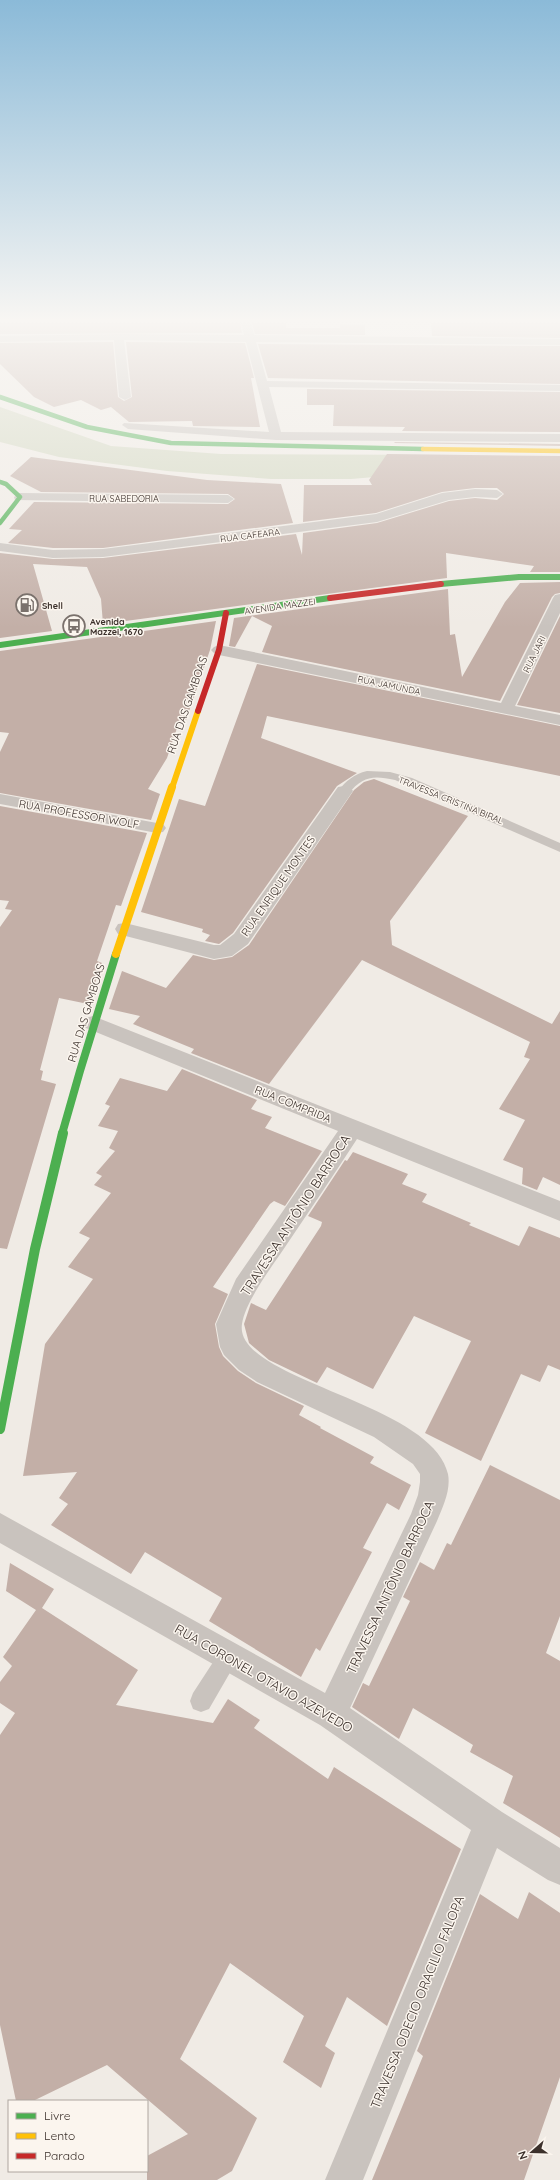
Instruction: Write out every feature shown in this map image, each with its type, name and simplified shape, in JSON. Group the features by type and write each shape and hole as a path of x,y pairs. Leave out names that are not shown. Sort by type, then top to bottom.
{"street":[{"path":"81,425 171,443 240,446 560,451"},
{"path":"128,425 276,436 560,438"},
{"path":"273,425 276,436"},
{"path":"0,482 6,484 20,497 4,514 0,523"},
{"name":"RUA CAFEARA","path":"0,547 53,554 80,554 128,550 358,521 399,512 446,496 475,493 497,494"},
{"name":"RUA SABEDORIA","path":"20,497 228,499"},
{"name":"AVENIDA MAZZEI","path":"0,645 419,586 519,577 560,577"},
{"name":"RUA JARI","path":"506,709 560,598"},
{"name":"RUA DAS GAMBOAS","path":"0,1429 16,1340 47,1198 93,1023 157,828 219,650 226,613"},
{"name":"RUA JAMUNDA","path":"219,650 560,720"},
{"name":"RUA ENRIQUE MONTES","path":"125,929 214,952 225,951 234,946 269,900 344,791"},
{"name":"RUA PROFESSOR WOLF","path":"0,799 157,828"},
{"name":"RUA COMPRIDA","path":"93,1023 560,1211"},
{"name":"TRAVESSA ANTÔNIO BARROCA","path":"331,1714 423,1521 435,1491 432,1468 418,1450 389,1430 300,1391 266,1374 254,1366 234,1347 229,1324 245,1286 353,1128"},
{"name":"RUA CORONEL OTAVIO AZEVEDO","path":"0,1527 331,1714 490,1824 560,1868"},
{"name":"TRAVESSA ODECIO ORACILIO FALOPA","path":"344,2180 490,1824"}],"lane":[{"name":"TRAVESSA CRISTINA BIRAL","path":"344,791 354,780 363,776 385,775 411,782 450,798 560,848"},
{"path":"201,1702 228,1657"}],"green space":[{"path":"0,425 50,425 111,446 221,454 469,455 457,470 351,479 271,479 167,471 59,457 0,442"}],"building":[{"path":"193,425 260,425 260,427 193,426"},
{"path":"333,425 560,425 560,432 402,431 405,427 333,426"},
{"path":"394,443 560,444 560,446"},
{"path":"387,454 560,456 560,572 530,572 534,566 446,553 447,578 103,624 101,599 87,567 33,564 52,631 0,638 0,553 53,559 103,558 296,534 302,555 303,533 377,523 449,501 475,498 497,500 504,494 497,488 475,488 442,492 376,513 303,522 304,485 372,485 369,480"},
{"path":"31,457 207,480 281,484 293,523 103,548 53,548 8,543 22,530 9,529 34,502 228,504 235,499 228,494 41,492 10,476"},
{"path":"560,582 560,593 555,594 552,597 500,701 262,652 272,626 252,616 235,647 229,646 234,618 448,589 450,635 455,634 462,677 505,602 520,583"},
{"path":"560,616 560,713 517,705"},
{"path":"216,621 210,650 186,720 180,719 167,758 148,789 160,794 151,820 0,793 0,752 9,733 0,732 0,651"},
{"path":"257,664 560,726 560,776 267,716 261,738 357,773 337,786 233,933 219,944 205,941 210,935 202,932 203,929 141,912 179,799 205,806"},
{"path":"374,779 468,816 390,921 392,945 552,1024 560,1011 560,1185 543,1177 537,1190 522,1184 523,1168 503,1160 525,1120 499,1109 530,1059 524,1057 530,1042 362,960 269,1084 191,1053 194,1049 133,1024 140,1016 109,1009 122,971 166,988 193,955 214,960 232,957 249,945 354,790 364,782"},
{"path":"0,806 147,833 121,906 116,905 97,961 102,963 88,1004 59,998 40,1070 43,1071 41,1080 56,1084 7,1249 0,1248 0,927 12,910 5,909 9,901 0,900"},
{"path":"182,1069 257,1100 251,1109 272,1117 265,1128 322,1151 285,1206 274,1201 270,1204 213,1287 228,1294 215,1324 219,1347 223,1356 238,1371 256,1383 304,1406 299,1415 374,1457 370,1463 411,1485 399,1510 387,1503 363,1548 372,1552 320,1651 316,1648 301,1677 209,1621 222,1598 145,1552 131,1574 51,1525 68,1504 59,1498 77,1472 23,1476 45,1344 93,1279 68,1267 90,1238 79,1233 111,1193 94,1185 102,1176 96,1173 115,1151 109,1148 118,1131 98,1126 110,1106 105,1104 120,1078 167,1091"},
{"path":"353,1152 408,1174 402,1184 427,1194 422,1202 471,1223 469,1225 519,1246 529,1226 560,1238 560,1370 548,1365 540,1382 521,1374 481,1461 425,1433 471,1341 414,1316 373,1389 327,1367 317,1383 269,1360 249,1343 244,1324 251,1303 266,1310 321,1226 322,1222 308,1216 345,1160 347,1161"},
{"path":"490,1465 560,1500 560,1616 546,1653 560,1661 560,1838 503,1803 513,1776 470,1752 473,1745 413,1708 399,1739 352,1707 363,1683 369,1686 410,1601 403,1597 420,1562 434,1570 447,1543 451,1545"},
{"path":"10,1563 54,1589 42,1608 138,1670 116,1705 213,1723 228,1699 260,1720 254,1728 328,1779 334,1767 461,1849 387,2026 347,1997 325,2046 335,2053 321,2088 283,2062 304,2016 230,1963 180,2059 257,2118 232,2171 217,2180 147,2180 148,2155 188,2134 107,2065 35,2100 16,2100 0,2025 0,1735 15,1713 0,1703 0,1682 12,1666 3,1657 36,1610 6,1591"},
{"path":"529,1892 560,1913 560,2077 524,2180 372,2180 423,2056 417,2051 480,1894 518,1919"}],"traffic: fast":[{"path":"80,425 171,443 423,449"},
{"path":"0,482 6,484 20,497 0,523"},
{"path":"441,584 519,577 560,577"},
{"path":"0,645 330,598"},
{"path":"0,1429 22,1309 49,1189 80,1071 116,954"}],"traffic: slow":[{"path":"423,449 560,451"},
{"path":"116,954 198,711"}],"traffic: jam":[{"path":"330,598 441,584"},
{"path":"198,711 219,650 226,613"}],"place":[{"name":"Shell","path":"27,605"},
{"name":"Avenida Mazzei, 1670","path":"74,626"}]}
